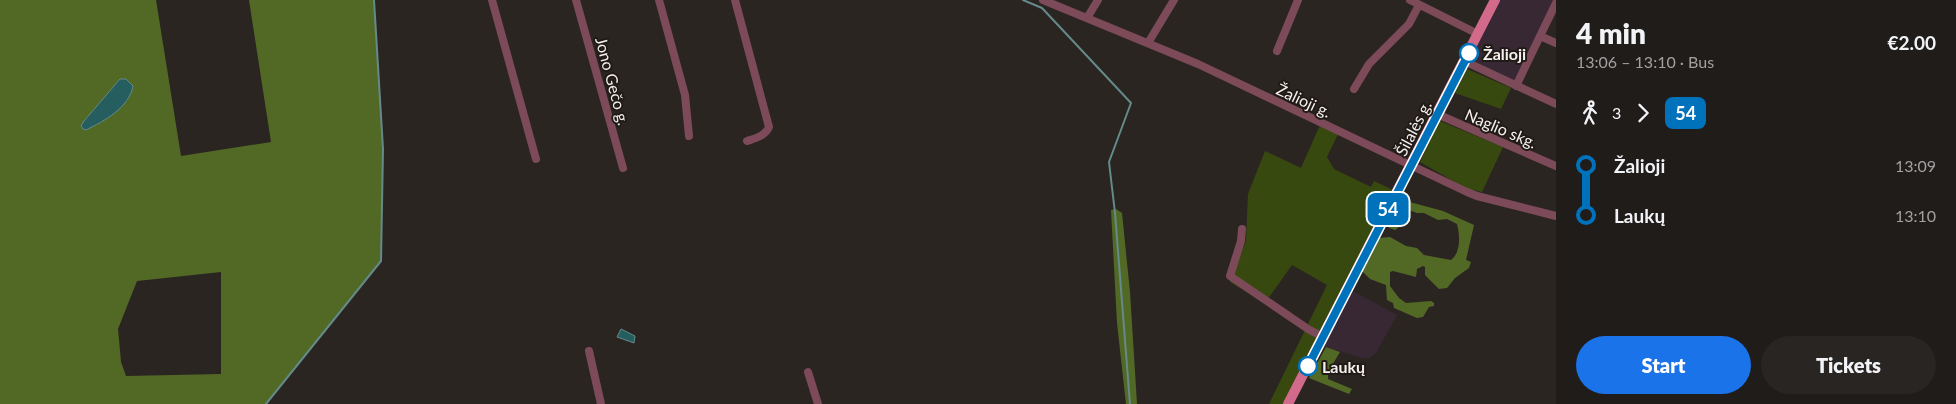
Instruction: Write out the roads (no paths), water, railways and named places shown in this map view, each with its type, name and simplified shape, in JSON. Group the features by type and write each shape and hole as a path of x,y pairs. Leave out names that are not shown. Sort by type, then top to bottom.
{"main road":[{"name":"Šilalės g.","path":"1291,403 1496,0"}],"street":[{"path":"492,0 536,159"},
{"name":"Jono Gečo g.","path":"576,0 623,168"},
{"path":"659,0 684,95 689,136"},
{"path":"735,0 769,127 766,133 748,141"},
{"name":"Žalioji g.","path":"1043,0 1198,64 1477,196 1556,216"},
{"path":"1087,18 1098,0"},
{"path":"1148,42 1174,0"},
{"path":"1277,51 1298,0"},
{"path":"1410,0 1478,34"},
{"path":"1516,86 1556,3"},
{"path":"1354,89 1369,64 1409,24 1419,5"},
{"path":"1540,36 1556,43"},
{"path":"1464,61 1556,104"},
{"name":"Naglio skg.","path":"1437,114 1556,166"},
{"path":"1242,229 1241,241 1230,276 1308,330 1323,337"},
{"path":"589,352 601,404"},
{"path":"808,372 818,404"}],"water":[{"path":"120,79 126,79 133,86 127,101 108,118 86,130 83,129 81,126 84,121"},
{"path":"621,329 635,336 634,343 617,337"}],"waterway":[{"path":"266,404 381,261 383,149 374,0"},
{"path":"1023,0 1042,8 1131,103 1109,162 1115,213 1130,404"}],"place":[{"name":"Žalioji","path":"1469,53"},
{"name":"Laukų","path":"1308,366"}]}
